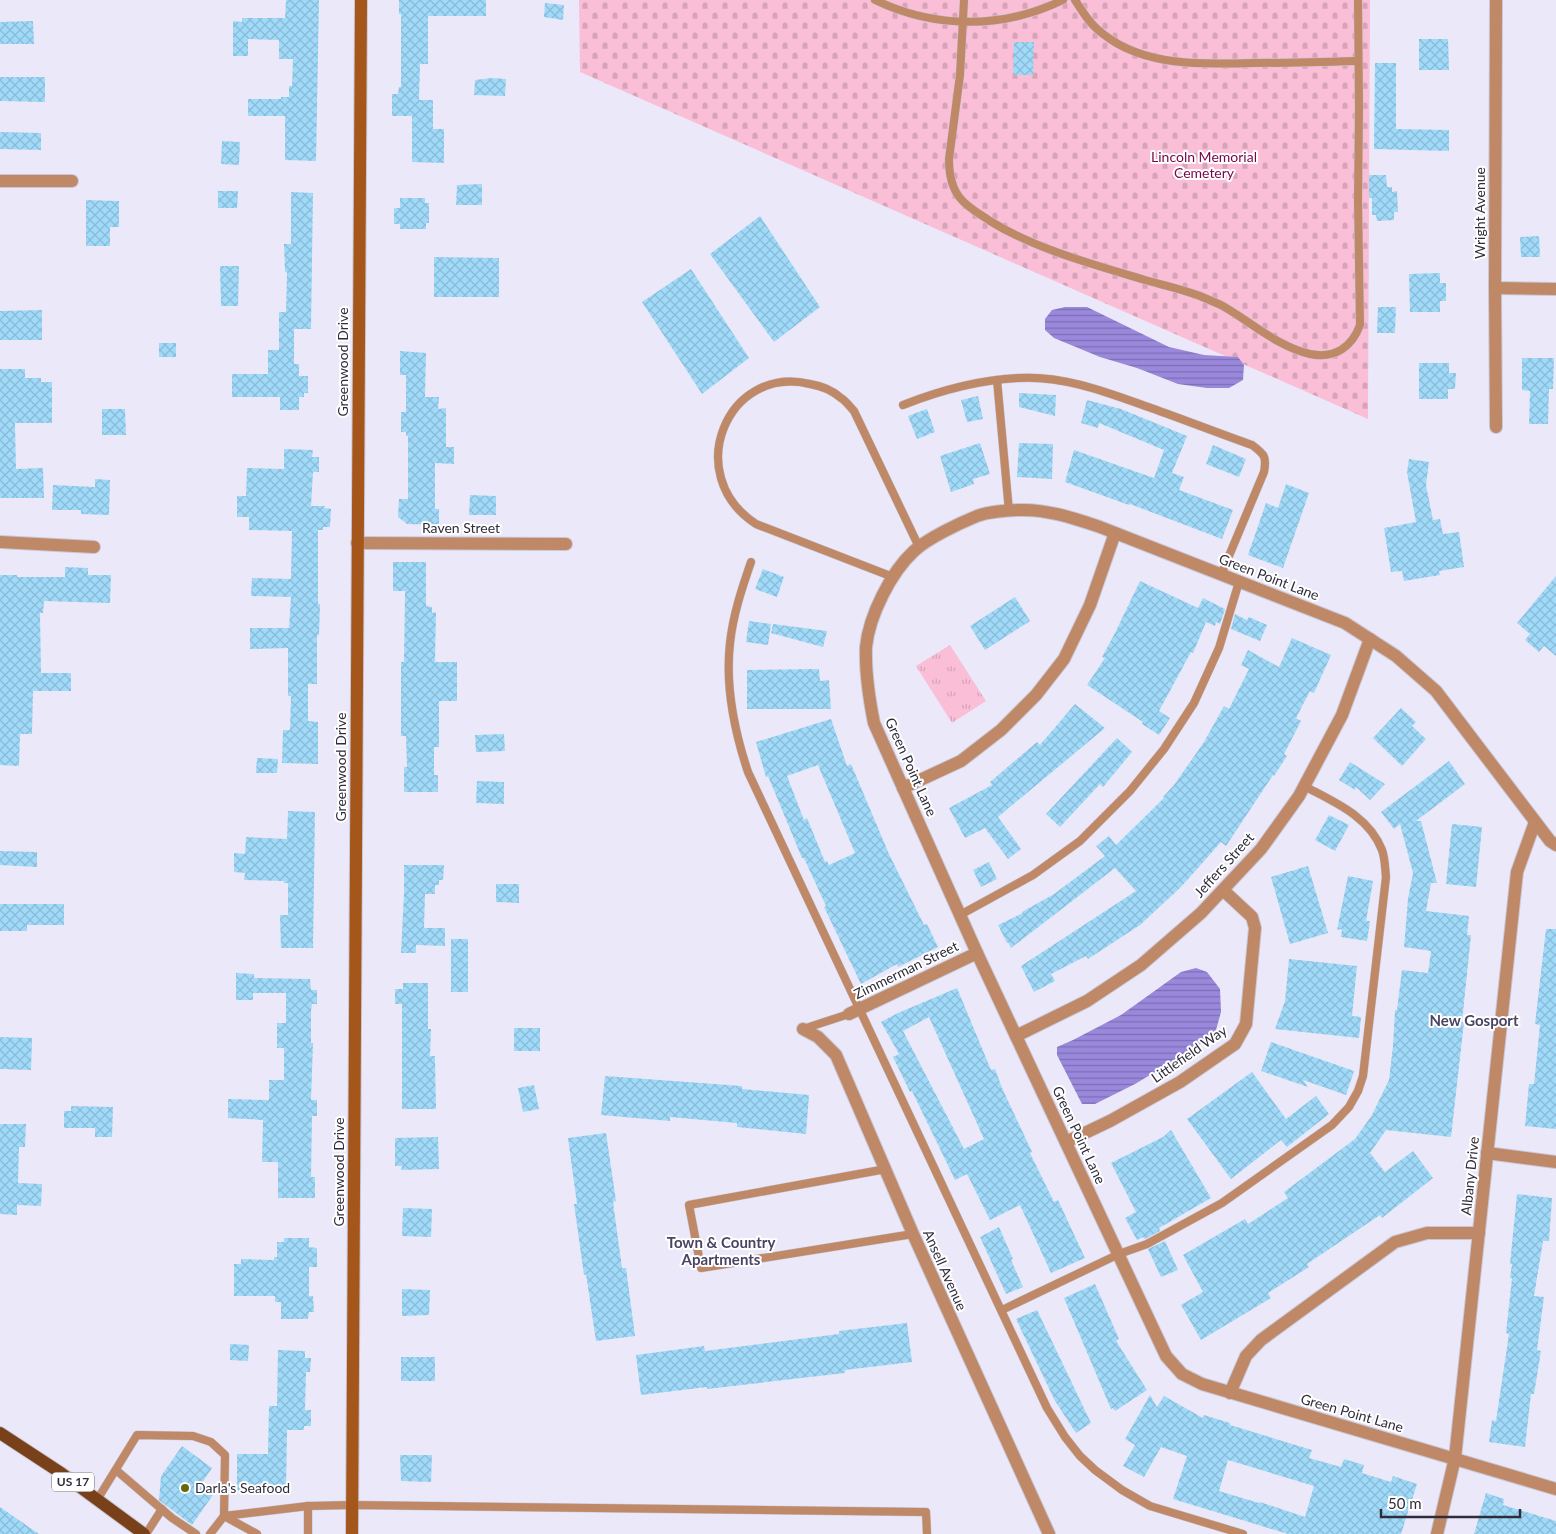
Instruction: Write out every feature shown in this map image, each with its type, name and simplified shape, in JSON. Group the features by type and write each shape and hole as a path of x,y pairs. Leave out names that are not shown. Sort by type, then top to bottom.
{"main road":[{"name":"US 17","path":"0,1433 61,1473 145,1534"}],"street":[{"name":"Greenwood Drive","path":"352,1534 360,0"},
{"name":"Wright Avenue","path":"1496,0 1496,427"},
{"path":"0,181 72,181"},
{"path":"1495,288 1556,289"},
{"name":"Green Point Lane","path":"1556,845 1550,841 1535,822 1436,691 1396,656 1345,623 1115,533 1060,514 1019,510 979,515 934,537 914,551 893,577 872,619 866,646 866,684 874,723 977,953 1166,1356 1182,1374 1202,1384 1556,1489"},
{"path":"903,788 961,761 1002,730 1036,695 1064,659 1090,605 1115,533"},
{"path":"0,542 94,547"},
{"name":"Raven Street","path":"357,543 566,544"},
{"name":"Jeffers Street","path":"1016,1036 1087,1000 1141,965 1201,913 1261,848 1304,786 1342,715 1370,639"},
{"name":"Albany Drive","path":"1437,1534 1455,1458 1517,872 1535,822"},
{"name":"Littlefield Way","path":"1066,1142 1110,1121 1180,1082 1235,1044 1242,1034 1246,1024 1255,928 1252,917 1222,890"},
{"name":"Zimmerman Street","path":"854,1011 977,953"},
{"name":"Ansell Avenue","path":"803,1029 818,1037 836,1056 913,1234 1049,1534"},
{"path":"1487,1153 1556,1162"},
{"path":"1230,1393 1246,1356 1260,1340 1395,1242 1427,1234 1479,1233"}],"lane":[{"path":"875,0 904,12 933,19 963,23 1008,19 1031,13 1063,0"},
{"path":"964,0 960,75 949,159 949,172 952,184 960,198 971,209 1000,227 1032,243 1109,269 1193,294 1221,306 1279,341 1310,354 1325,354 1339,351 1350,344 1356,336 1360,324 1358,0"},
{"path":"1076,0 1095,27 1111,39 1140,54 1164,61 1199,64 1358,61"},
{"path":"903,405 940,391 978,381 1020,377 1060,381 1098,389 1252,445 1263,454 1266,463 1264,472 1221,575"},
{"path":"996,380 1009,511"},
{"path":"893,577 756,524 739,511 726,494 718,469 717,455 719,441 727,420 739,403 757,390 778,383 796,381 823,387 842,398 854,411 919,547"},
{"path":"751,562 738,601 730,643 729,678 738,742 748,772 854,1011 1002,1310 1047,1408 1065,1437 1095,1470 1122,1490 1150,1506 1243,1534"},
{"path":"960,915 1041,870 1080,841 1130,791 1164,749 1194,703 1219,648 1239,582"},
{"path":"1002,1310 1119,1254 1147,1244 1222,1203 1332,1125 1349,1108 1363,1076 1386,877 1382,851 1372,830 1352,812 1304,786"},
{"path":"803,1029 854,1011"},
{"path":"886,1169 689,1205 702,1268 913,1234"},
{"path":"97,1500 137,1436 193,1436 211,1442 225,1454 224,1516 210,1534"},
{"path":"116,1470 162,1509 196,1534"},
{"path":"224,1516 308,1506 352,1504 926,1512 927,1534"},
{"path":"308,1506 308,1534"},
{"path":"145,1534 162,1509"},
{"path":"224,1516 257,1534"}],"green space":[{"name":"Lincoln Memorial Cemetery","path":"579,0 1370,0 1368,419 580,72"},
{"path":"950,645 986,701 952,723 916,666"}],"shaded area":[{"path":"1065,307 1087,307 1169,347 1204,355 1238,357 1244,365 1243,380 1229,388 1207,388 1178,384 1137,368 1100,357 1054,338 1045,330 1045,319 1052,310"},
{"path":"1196,968 1207,972 1220,989 1221,1012 1216,1030 1197,1047 1135,1084 1095,1104 1082,1104 1057,1055 1057,1047 1121,1015 1181,972"}],"building":[{"path":"286,0 319,0 316,161 285,160 285,116 248,116 248,99 281,99 281,97 289,97 289,86 292,86 293,59 279,59 279,40 248,39 248,56 233,56 233,21 242,22 242,18 285,18"},
{"path":"399,0 486,0 486,16 428,16 428,64 420,64 419,100 433,100 433,129 444,129 444,163 412,162 412,116 392,116 392,94 398,94 399,87 401,87 401,14 399,14"},
{"path":"545,3 564,5 563,20 544,17"},
{"path":"33,21 34,44 0,44 0,22"},
{"path":"1419,39 1448,39 1449,70 1419,70"},
{"path":"1014,42 1034,42 1033,75 1013,75"},
{"path":"1375,63 1396,63 1396,129 1449,130 1449,151 1374,149"},
{"path":"0,77 45,77 45,102 0,101"},
{"path":"506,79 505,96 474,95 475,80"},
{"path":"0,132 41,133 41,150 0,149"},
{"path":"222,141 240,142 239,165 221,164"},
{"path":"1369,175 1386,175 1387,187 1392,187 1392,192 1397,191 1398,212 1394,212 1394,220 1377,221 1376,215 1372,215 1372,198 1369,198"},
{"path":"482,184 482,205 456,205 457,185"},
{"path":"218,191 238,191 237,208 218,208"},
{"path":"291,192 313,193 311,329 294,329 294,364 299,364 299,376 308,376 308,393 304,393 304,397 299,397 299,410 280,410 280,397 232,397 232,374 268,374 268,350 279,350 279,312 286,312 287,272 285,272 284,244 291,244"},
{"path":"400,198 425,198 425,203 429,203 429,223 426,223 426,229 400,229 400,224 394,224 394,208 400,208"},
{"path":"86,200 119,201 119,227 110,227 110,246 86,246"},
{"path":"760,216 820,307 774,342 710,254"},
{"path":"1539,236 1540,257 1521,257 1520,237"},
{"path":"434,257 499,258 499,297 434,297"},
{"path":"220,266 239,266 238,306 221,306"},
{"path":"691,269 749,358 702,394 642,302"},
{"path":"1440,273 1440,283 1446,283 1446,301 1440,301 1440,312 1410,312 1409,274"},
{"path":"1378,307 1396,307 1395,333 1377,333"},
{"path":"42,310 42,340 0,340 0,311"},
{"path":"159,343 176,343 176,357 159,357"},
{"path":"400,351 426,353 425,397 439,397 438,409 446,408 446,447 454,447 454,464 435,463 435,509 439,509 439,525 407,524 398,517 399,499 408,499 408,436 406,436 406,432 401,432 401,412 406,412 406,375 400,375"},
{"path":"1522,358 1554,358 1553,389 1549,389 1548,424 1529,424 1530,391 1522,390"},
{"path":"1419,363 1449,363 1449,373 1456,373 1455,389 1448,389 1448,399 1419,399"},
{"path":"0,369 25,369 25,378 41,378 41,382 52,382 52,423 15,423 16,469 43,468 44,498 0,498"},
{"path":"1019,393 1056,395 1055,416 1019,407"},
{"path":"978,396 983,419 967,422 961,400"},
{"path":"1087,400 1121,409 1187,436 1172,473 1184,477 1179,490 1233,510 1222,539 1130,504 1065,482 1074,450 1154,478 1164,450 1099,423 1098,428 1081,423"},
{"path":"102,409 125,409 126,435 102,435"},
{"path":"927,409 935,432 917,439 908,416"},
{"path":"980,443 990,474 973,479 974,484 951,492 940,456"},
{"path":"1019,443 1053,444 1052,479 1017,477"},
{"path":"1213,445 1246,459 1239,477 1206,464"},
{"path":"284,449 313,450 312,457 319,457 319,472 313,472 311,506 325,506 324,508 331,509 330,527 323,527 323,530 318,530 318,604 320,604 319,635 317,635 317,684 308,684 308,721 318,722 318,764 282,763 283,730 290,730 291,696 288,696 288,648 250,649 250,628 289,628 291,597 251,596 252,578 291,579 292,531 249,530 249,517 237,517 237,496 246,496 247,468 284,469"},
{"path":"1409,459 1429,462 1426,485 1433,520 1440,519 1443,534 1459,532 1464,567 1439,571 1440,575 1404,581 1402,571 1391,572 1384,528 1416,522 1407,472"},
{"path":"95,479 110,480 109,515 81,514 81,510 52,510 53,485 95,487"},
{"path":"1286,484 1309,493 1283,568 1248,555 1266,503 1278,508"},
{"path":"470,495 496,496 496,515 469,515"},
{"path":"393,562 426,562 426,606 432,607 432,613 436,612 435,662 457,662 457,701 439,701 439,747 434,747 434,775 438,775 438,792 404,792 404,767 407,767 406,736 401,736 401,662 404,662 405,591 393,591"},
{"path":"65,567 88,568 88,575 111,575 110,603 44,601 43,613 40,613 41,673 71,673 71,691 33,691 32,734 20,734 19,766 0,765 0,575 65,577"},
{"path":"763,569 784,577 777,597 755,589"},
{"path":"1556,576 1556,656 1544,646 1539,652 1525,640 1530,634 1517,623"},
{"path":"1140,581 1198,608 1203,598 1225,609 1220,624 1216,622 1215,626 1206,622 1193,653 1191,652 1159,711 1170,718 1159,735 1142,724 1143,722 1087,685 1105,658 1102,657"},
{"path":"1015,597 1030,621 985,650 970,626"},
{"path":"1235,614 1247,620 1249,617 1267,625 1260,641 1231,629"},
{"path":"749,621 771,624 768,645 746,642"},
{"path":"773,624 827,631 823,647 771,633"},
{"path":"1292,638 1331,655 1314,693 1310,691 1296,718 1301,721 1284,754 1287,756 1226,846 1221,842 1181,887 1140,925 1088,959 1086,956 1051,974 1055,981 1034,992 1021,966 1136,891 1115,868 1011,948 998,925 1023,913 1054,894 1105,856 1096,846 1109,836 1116,845 1164,798 1204,742 1224,706 1229,709 1249,669 1241,665 1248,650 1279,667"},
{"path":"819,669 820,681 829,680 831,709 747,709 747,670"},
{"path":"1075,704 1105,728 998,817 1021,849 1008,859 985,828 965,838 949,808 992,785 990,782 1037,742 1040,745"},
{"path":"1401,708 1416,722 1412,726 1426,739 1402,766 1373,738"},
{"path":"831,719 847,766 851,764 889,854 924,925 927,924 938,947 898,967 897,964 861,984 824,907 826,906 804,858 802,858 768,776 766,777 756,742","holes":["818,765 855,853 829,865 827,861 825,862 807,818 804,820 787,776"]},
{"path":"504,734 505,751 476,752 475,735"},
{"path":"1117,738 1132,752 1103,787 1100,784 1060,827 1046,814"},
{"path":"257,758 278,759 277,773 256,773"},
{"path":"1449,761 1465,784 1416,821 1421,821 1437,883 1431,883 1426,911 1469,916 1467,935 1471,935 1462,1022 1464,1022 1451,1137 1386,1130 1370,1153 1385,1172 1413,1151 1433,1178 1382,1218 1380,1215 1307,1264 1309,1267 1268,1293 1271,1298 1201,1340 1181,1305 1203,1292 1183,1255 1245,1219 1248,1224 1288,1198 1284,1192 1355,1139 1372,1115 1389,1080 1395,1010 1397,1010 1402,970 1428,973 1431,951 1404,947 1408,899 1413,873 1400,824 1394,829 1381,812"},
{"path":"1350,762 1385,784 1370,800 1356,787 1355,790 1339,780"},
{"path":"477,781 504,782 504,804 476,803"},
{"path":"288,811 315,812 313,948 281,948 280,915 288,915 288,883 284,883 284,881 244,880 245,873 234,872 234,853 245,854 246,837 287,839"},
{"path":"1329,815 1349,825 1335,851 1315,840"},
{"path":"1452,824 1482,827 1476,887 1446,884"},
{"path":"0,851 37,852 37,867 0,865"},
{"path":"989,862 997,879 981,887 973,870"},
{"path":"404,865 444,865 443,880 439,880 439,885 435,885 435,894 425,894 424,928 445,928 445,946 416,945 416,953 401,953"},
{"path":"1308,866 1328,933 1290,944 1271,877"},
{"path":"1348,876 1373,881 1366,921 1370,921 1367,941 1341,937 1342,929 1337,930"},
{"path":"496,884 519,884 519,903 496,902"},
{"path":"0,904 64,904 64,925 27,925 27,931 0,931"},
{"path":"1546,929 1556,929 1556,1129 1525,1126 1529,1084 1534,1084 1540,1025 1535,1024"},
{"path":"451,939 468,939 468,992 451,992"},
{"path":"1289,959 1357,966 1352,1016 1361,1017 1359,1038 1275,1029 1285,1001"},
{"path":"236,973 254,974 254,978 310,979 311,990 317,990 317,1004 312,1004 311,1010 311,1043 313,1043 311,1100 317,1100 317,1116 312,1116 311,1177 315,1177 315,1198 278,1198 278,1162 262,1162 263,1120 228,1118 228,1099 269,1100 269,1080 284,1080 284,1048 277,1048 277,1023 286,1023 286,993 253,993 253,1000 236,1000"},
{"path":"403,983 428,983 428,1029 431,1029 430,1056 435,1056 436,1109 402,1109 402,1004 395,1004 395,989 403,989"},
{"path":"957,988 991,1070 995,1069 1032,1152 1030,1153 1054,1202 1058,1200 1085,1258 1051,1273 1020,1205 990,1220 967,1174 955,1180 912,1091 910,1092 893,1057 899,1054 881,1022","holes":["929,1017 984,1139 964,1149 903,1031"]},
{"path":"514,1028 540,1028 540,1051 514,1051"},
{"path":"0,1037 32,1038 31,1070 0,1069"},
{"path":"1271,1042 1354,1071 1346,1095 1303,1080 1308,1087 1261,1071"},
{"path":"1252,1072 1286,1119 1316,1096 1329,1114 1287,1147 1281,1140 1231,1179 1187,1119"},
{"path":"605,1076 742,1086 742,1089 809,1095 806,1134 737,1127 737,1123 670,1117 670,1121 601,1115"},
{"path":"534,1085 539,1109 523,1112 518,1088"},
{"path":"71,1106 113,1107 112,1137 95,1137 95,1128 64,1128 64,1111 71,1111"},
{"path":"0,1124 26,1124 25,1147 19,1147 18,1183 42,1184 41,1206 17,1205 17,1215 0,1214"},
{"path":"1171,1130 1211,1198 1159,1228 1160,1231 1145,1239 1143,1237 1137,1240 1125,1218 1136,1212 1111,1163 1163,1137"},
{"path":"606,1133 616,1201 613,1202 622,1268 626,1268 635,1336 596,1341 574,1204 577,1204 568,1138"},
{"path":"438,1137 439,1169 401,1170 402,1166 395,1166 395,1138"},
{"path":"1517,1194 1552,1198 1549,1241 1543,1241 1534,1296 1544,1297 1537,1350 1541,1351 1534,1394 1531,1394 1525,1447 1489,1442 1492,1420 1496,1421 1509,1334 1506,1333 1512,1278 1510,1278 1512,1264 1510,1264"},
{"path":"403,1208 432,1209 431,1237 402,1236"},
{"path":"999,1227 1023,1287 1006,1294 980,1237"},
{"path":"284,1238 309,1238 309,1247 317,1248 317,1267 309,1267 309,1296 313,1296 314,1312 309,1312 308,1319 281,1319 281,1302 275,1302 275,1296 234,1296 234,1264 241,1264 241,1259 274,1260 274,1257 277,1257 277,1242 284,1242"},
{"path":"1165,1241 1178,1270 1161,1277 1148,1249"},
{"path":"1095,1284 1119,1339 1116,1341 1147,1390 1115,1411 1113,1408 1111,1409 1064,1298"},
{"path":"402,1289 430,1290 429,1315 402,1316"},
{"path":"1037,1310 1091,1423 1076,1433 1055,1401 1016,1319"},
{"path":"907,1323 912,1362 845,1370 845,1373 641,1395 636,1355 704,1346 705,1351 839,1334 839,1331"},
{"path":"230,1344 249,1345 248,1361 230,1360"},
{"path":"278,1350 305,1351 305,1358 311,1358 310,1372 306,1372 305,1410 311,1410 311,1426 304,1426 304,1430 287,1430 286,1492 237,1491 237,1454 268,1454 269,1406 277,1406"},
{"path":"401,1357 435,1357 435,1381 401,1381"},
{"path":"1150,1395 1157,1407 1164,1396 1203,1418 1204,1415 1312,1450 1309,1458 1341,1467 1344,1459 1364,1465 1362,1473 1391,1482 1393,1476 1417,1484 1401,1534 1288,1534 1173,1499 1187,1456 1161,1447 1144,1477 1123,1466 1135,1445 1125,1439","holes":["1228,1460 1314,1486 1305,1517 1219,1491"]},
{"path":"182,1446 212,1468 202,1483 215,1492 192,1525 159,1500 161,1476"},
{"path":"400,1455 432,1455 431,1482 401,1481"},
{"path":"1486,1493 1504,1499 1503,1505 1556,1521 1556,1534 1474,1534"},
{"path":"0,1507 39,1534 0,1534"}],"place":[{"name":"Darla's Seafood","path":"185,1488"}],"district":[{"name":"New Gosport","path":"1474,1021"},
{"name":"Town & Country Apartments","path":"721,1252"}]}
